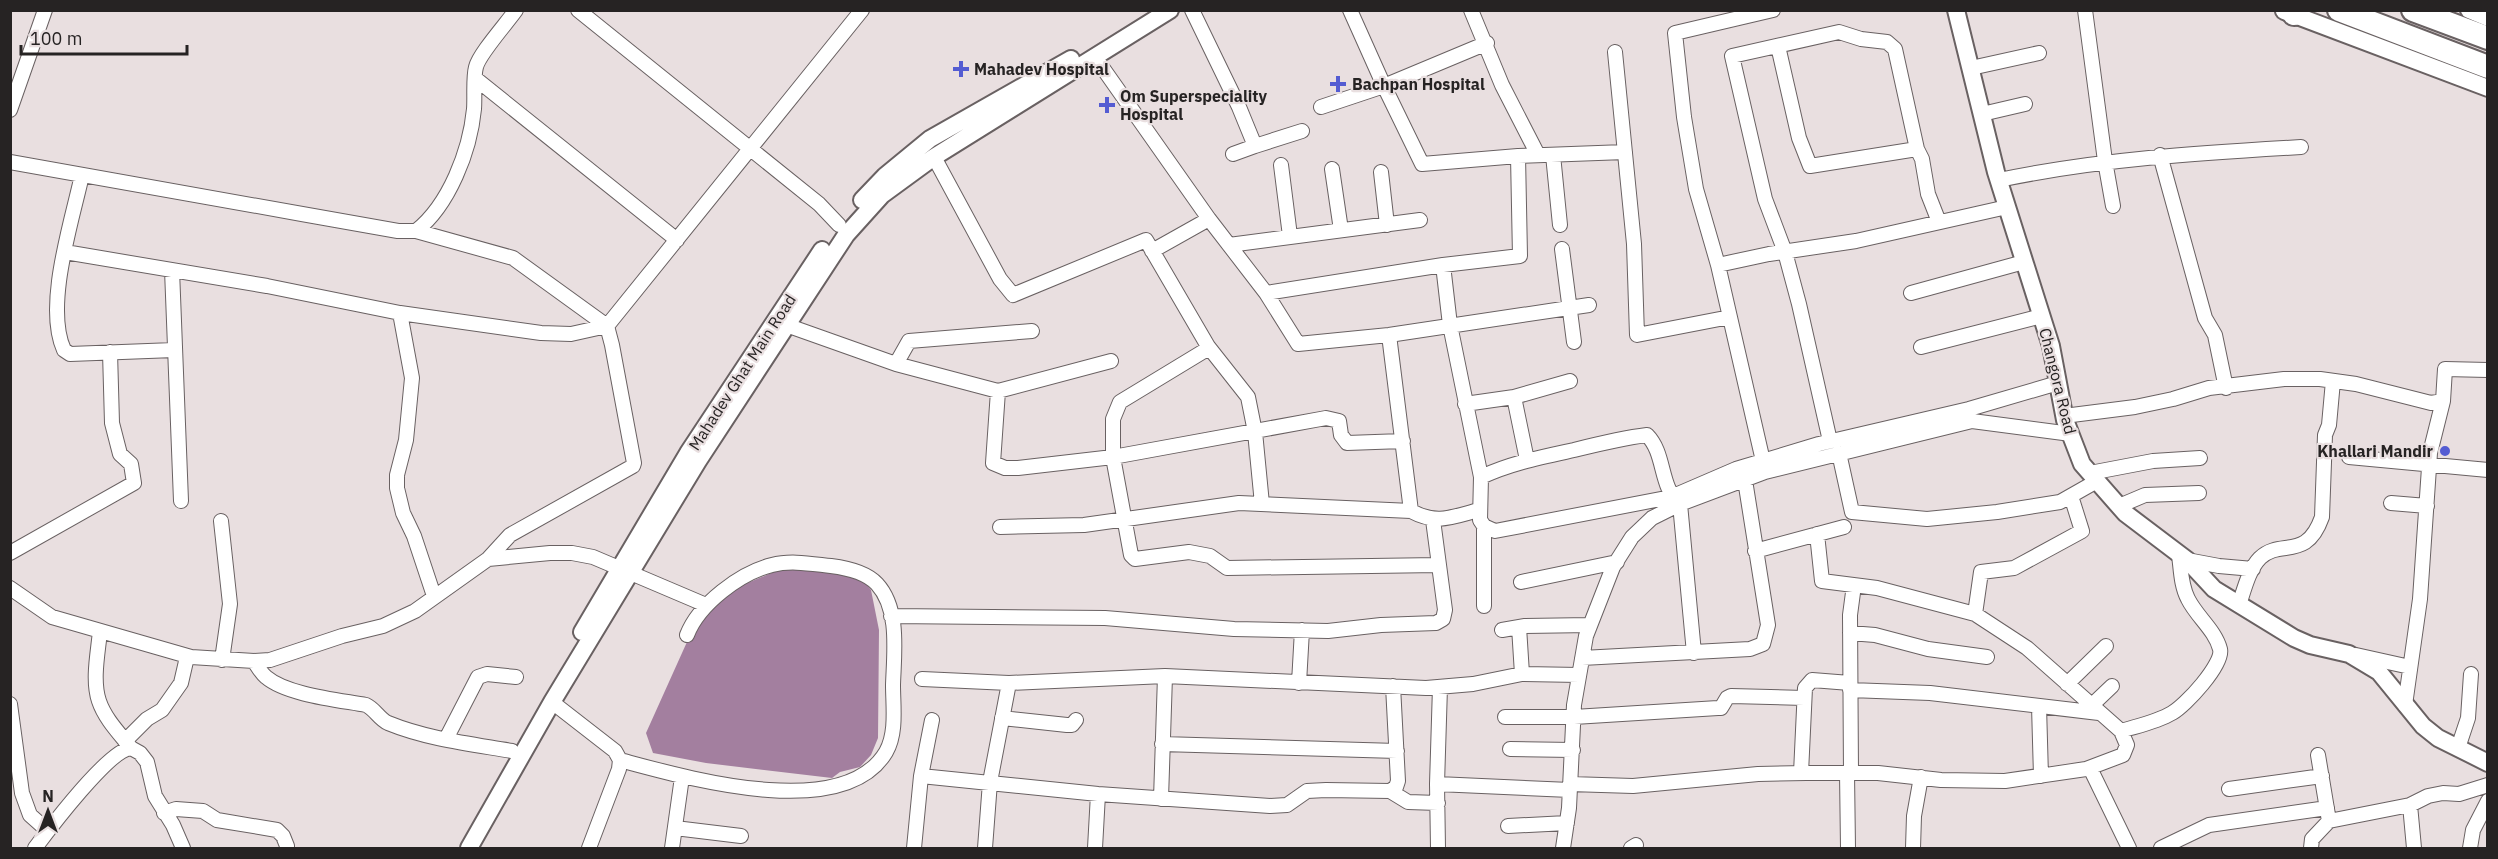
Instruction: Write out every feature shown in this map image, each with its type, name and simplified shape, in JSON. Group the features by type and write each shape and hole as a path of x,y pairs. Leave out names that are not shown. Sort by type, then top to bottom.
{"highway":[{"path":"2339,10 2487,67"},
{"path":"2413,10 2487,38"}],"street":[{"path":"10,110 45,10"},
{"path":"416,231 432,218 464,156 470,137 476,67 516,10"},
{"path":"579,10 752,148 819,204 839,225"},
{"path":"65,252 400,313 541,333 572,334 607,326 862,10"},
{"name":"Mahadev Ghat Main Road","path":"457,849 512,752 625,570 688,453 839,225 885,176 930,139 1055,69 1149,10"},
{"path":"469,849 625,570 846,235 882,195 934,157 1170,10"},
{"path":"1192,10 1239,107 1255,146"},
{"path":"1350,10 1422,164 1518,156 1625,152"},
{"path":"1471,10 1487,43 1502,85 1538,155"},
{"path":"1763,461 1718,266 1696,189 1684,117 1675,33 1773,10"},
{"name":"Changora Road","path":"1956,10 1999,180 2051,346 2064,416 2082,464 2119,506 2183,557 2214,589 2301,641 2349,654 2379,672 2423,726 2438,738 2487,763"},
{"path":"2085,10 2105,162 2114,206"},
{"path":"2469,10 2487,18"},
{"path":"2291,12 2487,88"},
{"path":"1830,441 1809,345 1785,252 1765,199 1732,56 1839,32 1861,39 1887,42 1895,49 1917,148 1922,159 1928,194 1939,222"},
{"path":"1321,107 1384,86 1487,43"},
{"path":"1778,45 1799,138 1810,166 1917,148"},
{"path":"1615,52 1634,244 1637,335 1730,317"},
{"path":"1971,68 2039,53"},
{"path":"1095,57 1209,219 1266,293 1298,344 1389,335 1589,305"},
{"path":"476,78 677,240"},
{"path":"1982,114 2025,104"},
{"path":"1233,154 1302,131"},
{"path":"1999,180 2059,167 2160,155 2301,147"},
{"path":"1553,155 1560,225"},
{"path":"2160,155 2205,318 2215,335 2226,387"},
{"path":"1266,293 1520,256 1518,156"},
{"path":"934,157 1000,279 1013,295 1146,240 1207,345 1248,397 1256,432 1262,504"},
{"path":"10,162 345,222 416,231 513,258 607,326 634,463 633,466 510,535 488,559 415,611 383,626 342,636 270,660 254,662 187,657 52,617 10,588"},
{"path":"1281,165 1290,236"},
{"path":"1332,169 1341,230"},
{"path":"1382,172 1387,225"},
{"path":"82,175 57,296 61,344 66,353 70,354 174,350"},
{"path":"1718,266 1785,252 1856,241 2007,207"},
{"path":"1152,251 1209,219"},
{"path":"1229,245 1420,220"},
{"path":"1562,249 1574,342"},
{"path":"1911,293 2024,262"},
{"path":"1443,266 1450,325 1481,477 1480,520 1484,526 1495,531 1608,508 1675,501 1839,453 1971,421 2071,434"},
{"path":"172,270 182,501"},
{"path":"400,313 412,378 406,440 397,475 397,488 403,513 414,536 434,596"},
{"path":"1921,347 2042,316"},
{"path":"786,325 896,364 998,391 1112,361"},
{"path":"896,364 909,341 1032,331"},
{"path":"1389,335 1411,511"},
{"path":"1207,345 1209,348 1120,402 1113,419 1113,457 1123,519 1131,555 1135,559 1189,552 1210,556 1227,568 1438,565"},
{"path":"10,553 134,483 131,464 120,454 112,423 110,352"},
{"path":"2404,705 2420,599 2429,465 2444,401 2445,369 2487,370"},
{"path":"2064,416 2135,407 2209,388 2284,379 2356,384 2431,403 2444,401"},
{"path":"1465,405 1514,397 1570,381"},
{"path":"2239,604 2259,559 2267,553 2302,544 2318,529 2322,517 2325,435 2329,425 2333,381"},
{"path":"1563,849 1579,675 1590,625 1617,562 1632,537 1652,518 1675,501 1736,469 1830,441 1969,409 2058,383"},
{"path":"998,391 993,463 1005,468 1113,457 1326,418 1339,421 1341,435 1347,443 1403,441"},
{"path":"1514,397 1527,460"},
{"path":"1481,477 1504,466 1527,460 1647,435 1656,444 1675,501 1694,653"},
{"path":"1839,453 1852,512 1927,519 1997,512 2060,502 2071,496 2093,477 2153,461 2200,458"},
{"path":"2349,457 2487,470"},
{"path":"1582,658 1750,649 1763,644 1768,625 1744,480"},
{"path":"2119,506 2145,495 2199,493"},
{"path":"1975,614 1981,572 2014,568 2082,531 2071,496"},
{"path":"1000,527 1084,525 1239,503 1411,511 1427,520 1441,520 1479,510"},
{"path":"2391,504 2427,506"},
{"path":"891,616 1106,618 1175,625 1302,630 1436,623 1443,619 1445,610 1433,520"},
{"path":"221,521 230,604 222,660"},
{"path":"1484,526 1484,606"},
{"path":"1755,551 1844,527"},
{"path":"1437,784 1633,786 1746,775 1801,773 1878,773 2005,781 2090,768 2123,755 2127,745 2121,731 2027,648 1975,614 1877,588 1822,581 1817,534"},
{"path":"488,559 572,553 593,557 706,605"},
{"path":"2121,731 2165,717 2176,711 2213,671 2220,660 2220,647 2194,609 2184,589 2183,557 2219,566 2253,569"},
{"path":"620,760 682,777 763,789 814,791 835,787 864,775 873,769 886,751 891,736 895,640 884,593 876,582 862,573 796,562 761,568 735,583 706,605 697,615 687,635"},
{"path":"1521,582 1617,562"},
{"path":"1848,849 1850,633 1854,585"},
{"path":"1502,630 1519,627 1590,625"},
{"path":"1519,627 1522,674"},
{"path":"1299,682 1302,630"},
{"path":"100,631 96,672 99,701 106,715 128,744 136,749 147,762 155,796 173,825 183,849"},
{"path":"1850,633 1875,636 1928,649 1987,657"},
{"path":"2067,684 2106,646"},
{"path":"2349,654 2410,667"},
{"path":"35,849 103,768 128,744 147,719 162,710 181,682 187,657"},
{"path":"254,662 266,678 284,686 366,705 386,722 446,739 512,752"},
{"path":"446,739 478,677 487,674 516,677"},
{"path":"922,679 1009,683 1165,676 1440,687 1473,684 1522,674 1579,675"},
{"path":"2458,748 2468,718 2471,674"},
{"path":"1161,799 1165,676"},
{"path":"1801,773 1805,688 1812,680 2039,706 2095,709"},
{"path":"985,849 990,782 1009,683"},
{"path":"1390,792 1396,787 1398,781 1393,686"},
{"path":"2095,709 2112,686"},
{"path":"1438,849 1437,784 1440,687"},
{"path":"1505,717 1574,717 1718,708 1731,696 1804,698"},
{"path":"552,702 615,751 620,760 619,769 589,849"},
{"path":"10,704 22,793 30,815 48,831"},
{"path":"2039,706 2041,776"},
{"path":"1002,718 1067,725 1072,725 1076,720"},
{"path":"914,849 921,776 932,720"},
{"path":"1162,744 1397,752"},
{"path":"1510,748 1573,750"},
{"path":"2311,849 2312,839 2328,814 2318,755"},
{"path":"2090,768 2129,849"},
{"path":"921,776 1098,794 1270,806 1287,805 1307,792 1326,790 1390,792 1408,802 1438,803"},
{"path":"2229,789 2322,776"},
{"path":"672,849 682,777"},
{"path":"1913,849 1914,816 1920,777"},
{"path":"2161,849 2188,842 2208,825 2410,805 2428,796 2443,793 2459,794 2487,785"},
{"path":"1095,849 1098,794"},
{"path":"2470,849 2473,830 2487,801"},
{"path":"2410,805 2414,849"},
{"path":"164,813 176,809 203,811 217,820 277,830 287,846"},
{"path":"1508,826 1567,823"},
{"path":"675,828 741,836"}],"shaded area":[{"path":"803,565 857,572 871,590 879,630 878,738 871,755 860,767 840,772 832,778 706,763 653,753 646,733 700,613 726,592 776,571"}],"place":[{"name":"Mahadev Hospital","path":"961,69"},
{"name":"Bachpan Hospital","path":"1338,84"},
{"name":"Om Superspeciality Hospital","path":"1107,105"},
{"name":"Khallari Mandir","path":"2445,451"}]}
